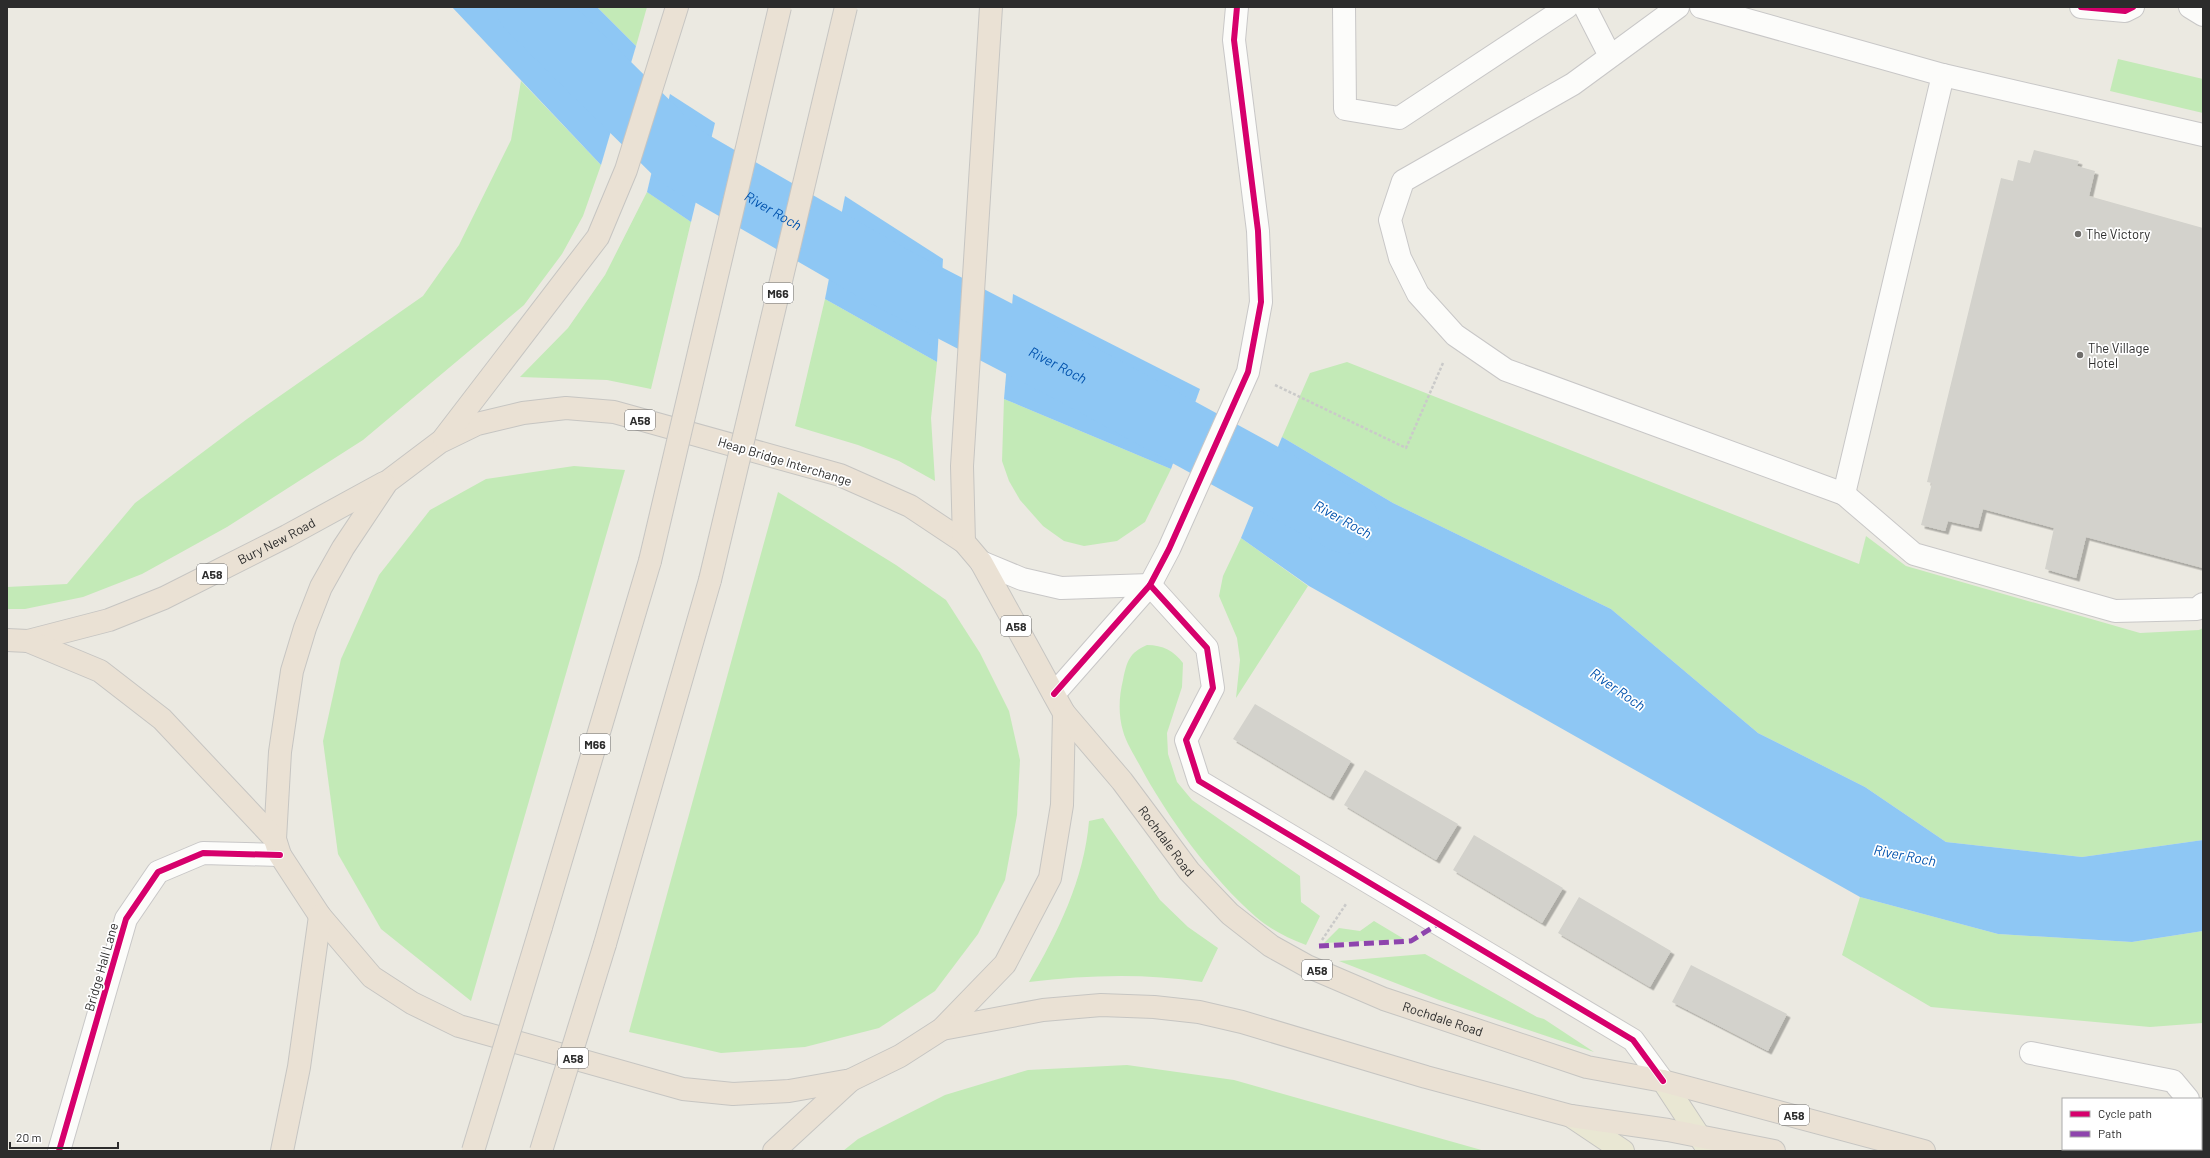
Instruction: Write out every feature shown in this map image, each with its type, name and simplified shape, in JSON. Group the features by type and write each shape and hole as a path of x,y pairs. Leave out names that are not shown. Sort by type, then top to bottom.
{"highway":[{"path":"440,442 598,237 626,170 677,7"},
{"name":"M66","path":"472,1151 541,927 650,561 780,7"},
{"name":"M66","path":"541,1151 605,944 710,580 846,7"},
{"path":"964,542 962,466 978,178 991,7"},
{"name":"Heap Bridge Interchange","path":"278,847 280,752 294,664 321,587 343,548 386,482 440,442 477,424 523,413 566,408 614,412 840,475 910,506 964,542 981,562 1059,703"},
{"name":"Bury New Road","path":"17,640 109,620 164,598 287,536 386,482"},
{"name":"Bury New Road","path":"17,640 100,671 162,719 278,847"},
{"name":"A58","path":"278,847 320,916 372,977 412,1004 459,1026 683,1089 733,1094 789,1091 851,1080 900,1056 942,1029 1005,964 1050,878 1062,805 1059,703"},
{"name":"Rochdale Road","path":"1059,703 1122,781 1189,871 1230,914 1271,946 1307,966 1384,999 1587,1067 1664,1081 1924,1151"},
{"path":"282,1151 299,1067 320,916"},
{"name":"A58","path":"942,1029 1042,1010 1101,1005 1154,1007 1200,1012 1242,1022 1426,1077 1571,1116 1704,1144 1774,1151"},
{"path":"774,1151 851,1080"}],"main road":[{"path":"1664,1081 1704,1144"},
{"path":"1571,1116 1623,1151"}],"street":[{"path":"1059,703 1150,585 1169,549 1248,372 1261,302 1258,231 1234,40 1237,7"},
{"path":"1344,7 1345,109 1399,118 1567,7"},
{"path":"1585,7 1610,56"},
{"path":"1678,7 1573,84 1402,181 1390,220 1400,258 1418,294 1455,335 1506,370 1844,494 1914,554 2115,611 2197,609 2203,604"},
{"path":"1701,7 1943,74 2203,135"},
{"path":"2081,7 2125,11 2133,7"},
{"path":"2190,7 2203,15"},
{"path":"1844,494 1943,74"},
{"path":"981,562 1022,579 1061,588 1150,585 1207,648 1213,688 1186,740 1199,781 1633,1040 1664,1081"},
{"name":"Bridge Hall Lane","path":"59,1151 126,919 158,872 203,853 278,847"},
{"path":"2031,1053 2173,1081 2187,1098"}],"path":[{"path":"1248,372 1406,448 1455,335"},
{"path":"1319,946 1340,914"}],"green space":[{"path":"597,7 647,7 636,46"},
{"path":"2118,59 2203,79 2203,113 2110,91"},
{"path":"521,81 601,165 583,216 562,254 524,305 363,440 227,527 142,574 83,597 25,609 7,609 7,587 67,584 135,503 247,419 423,296 459,245 511,140"},
{"path":"647,192 691,222 651,389 607,380 520,377 568,328 605,275"},
{"path":"825,299 937,362 931,418 935,481 899,461 858,445 795,426"},
{"path":"1347,362 1859,564 1866,536 1906,566 2140,633 2199,630 2203,628 2203,840 2082,857 1946,842 1865,787 1758,733 1611,609 1393,503 1282,437 1310,373"},
{"path":"1004,399 1171,469 1145,522 1117,541 1084,546 1064,541 1043,526 1020,500 1009,481 1002,461"},
{"path":"574,466 625,470 471,1001 381,929 338,854 323,741 341,659 379,575 430,510 486,479"},
{"path":"778,492 896,565 946,600 980,653 1009,711 1020,760 1017,815 1005,880 978,934 935,991 879,1028 805,1047 721,1053 629,1032"},
{"path":"1241,538 1308,586 1236,698 1240,660 1237,638 1219,596 1223,576"},
{"path":"1147,645 1158,646 1172,652 1183,663 1182,687 1167,733 1168,754 1177,782 1192,800 1300,876 1301,902 1320,916 1306,945 1293,940 1268,926 1239,902 1207,865 1176,825 1150,784 1130,748 1124,735 1120,718 1122,686 1130,658 1136,651"},
{"path":"1103,818 1160,900 1188,927 1218,948 1202,982 1158,977 1116,976 1029,982 1050,944 1068,905 1082,864 1089,821"},
{"path":"1860,897 1998,934 2132,942 2203,931 2203,1023 2150,1027 1931,1007 1842,955"},
{"path":"1374,921 1404,939 1324,943 1339,928 1360,931"},
{"path":"1425,954 1537,1017 1544,1019 1594,1052 1439,1000 1339,961"},
{"path":"1127,1065 1234,1080 1485,1151 843,1151 858,1139 945,1095 1028,1070"}],"water":[{"path":"452,7 597,7 636,46 601,165"},
{"path":"670,94 715,123 691,222 647,192"},
{"path":"845,196 943,259 937,362 825,299"},
{"path":"1013,294 1200,389 1171,469 1004,399"},
{"path":"1282,437 1393,503 1611,609 1758,733 1865,787 1946,842 2082,857 2203,840 2203,931 2132,942 1998,934 1860,897 1309,586 1241,538"}],"building":[{"name":"The Village Hotel","path":"2034,150 2079,161 2077,166 2095,171 2089,196 2203,228 2203,568 2086,537 2076,578 2045,569 2054,528 1983,509 1978,528 1948,521 1945,531 1921,525 1932,483 1927,482 2001,178 2013,181 2018,160 2030,163"},
{"path":"1255,704 1351,761 1330,797 1233,739"},
{"path":"1365,770 1458,824 1436,860 1344,805"},
{"path":"1474,835 1563,888 1542,923 1453,870"},
{"path":"1579,897 1671,951 1650,987 1558,933"},
{"path":"1691,965 1787,1014 1768,1051 1672,1002"}],"waterway":[{"name":"River Roch","path":"529,7 680,156 888,276 1077,374 1346,521"}],"marked path":[{"path":"1319,946 1411,941 1438,924"}],"cycle path":[{"path":"1054,694 1150,585 1169,549 1248,372 1261,302 1258,231 1234,40 1237,7"},
{"path":"2081,7 2125,11 2133,7"},
{"path":"1150,585 1207,648 1213,688 1186,740 1199,781 1633,1040 1663,1081"},
{"path":"59,1151 126,919 158,872 203,853 280,855"}],"place":[{"name":"The Victory","path":"2078,234"},
{"name":"The Village Hotel","path":"2080,355"}]}
